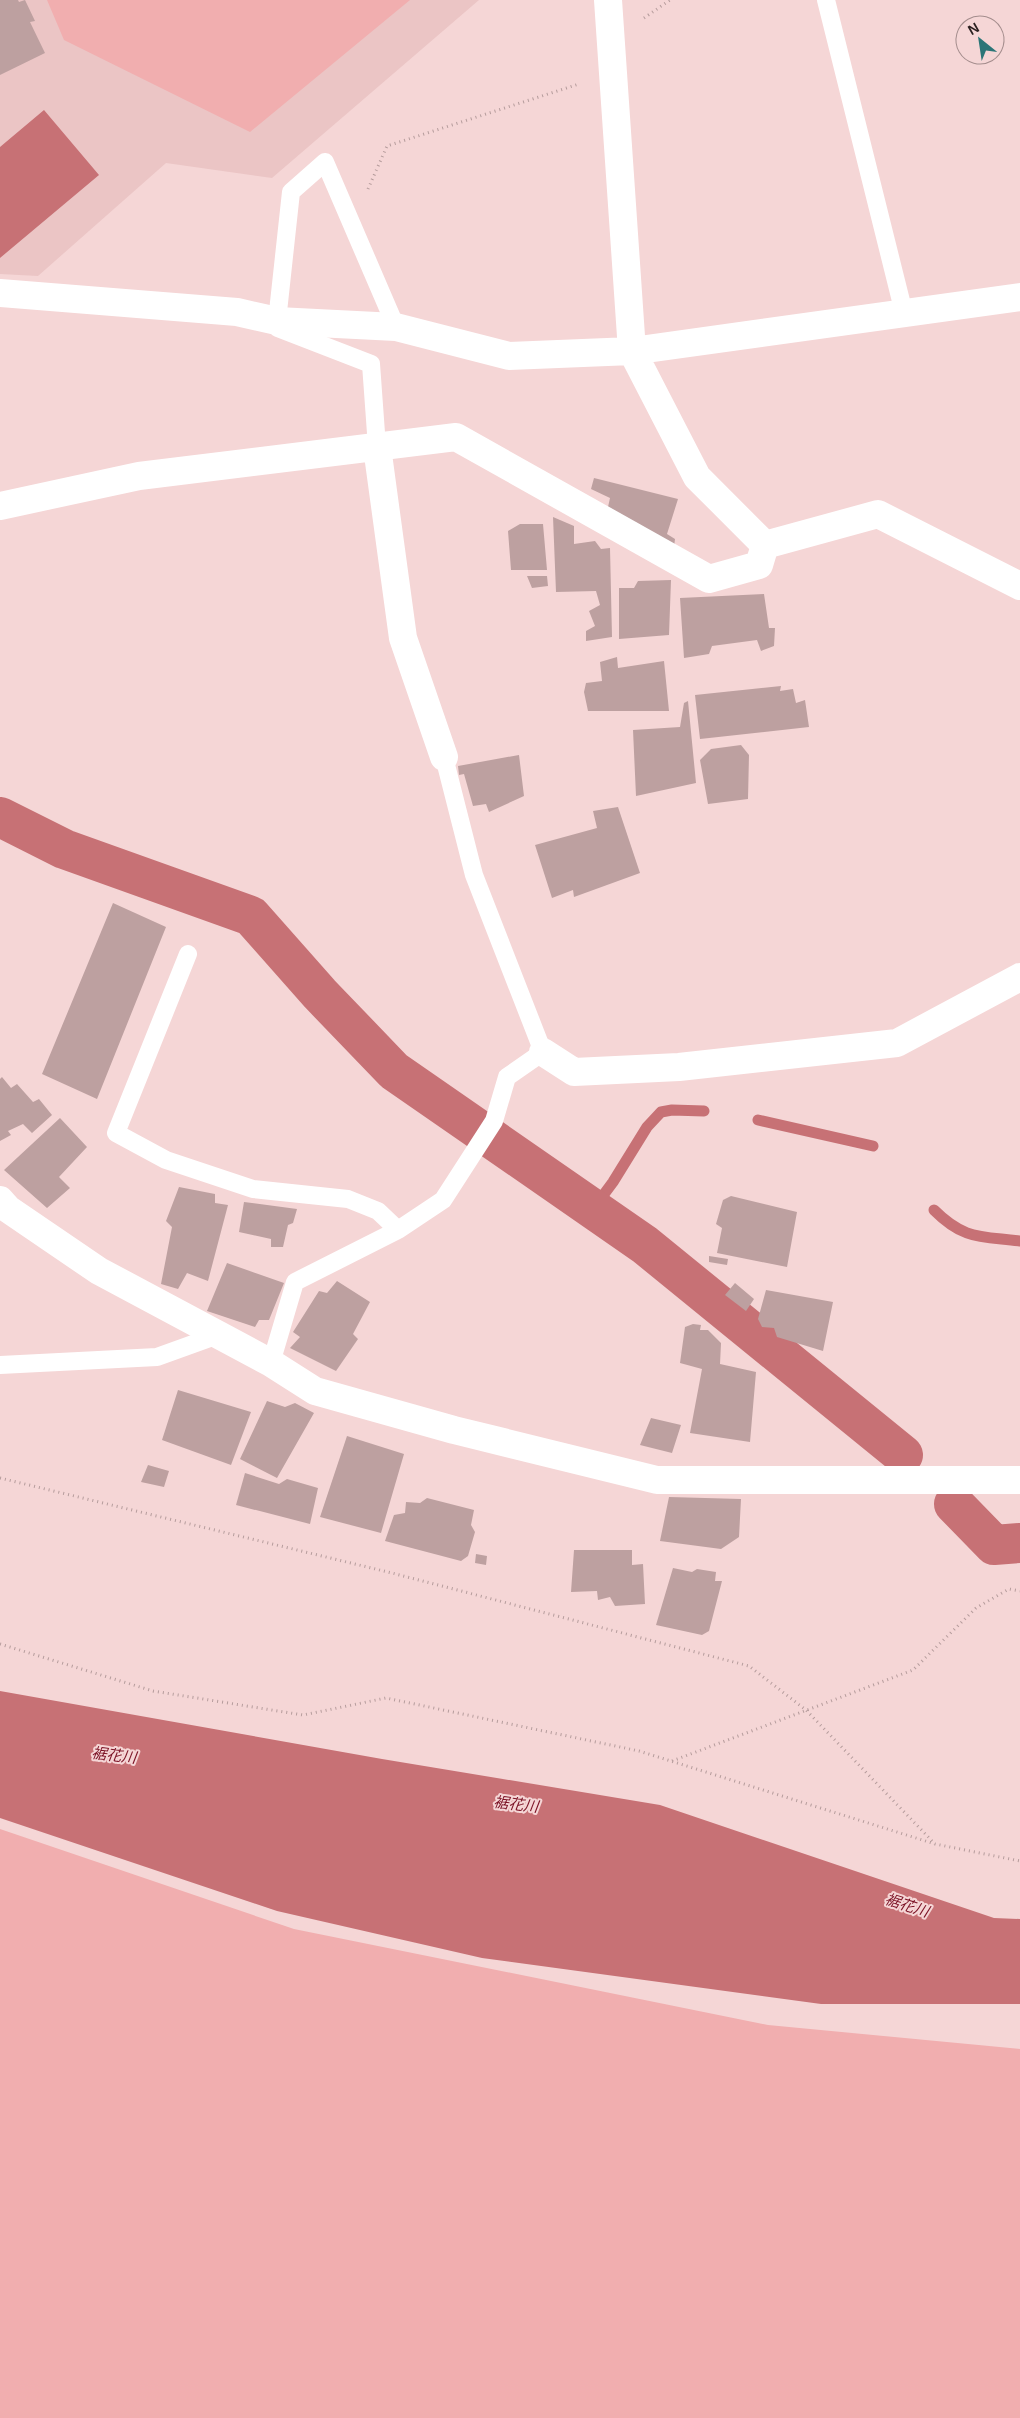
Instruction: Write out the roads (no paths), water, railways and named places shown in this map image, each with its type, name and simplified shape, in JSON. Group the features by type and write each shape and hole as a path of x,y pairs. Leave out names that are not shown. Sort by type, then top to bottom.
{"street":[{"path":"608,0 632,351 697,477 765,545"},
{"path":"0,293 238,312 277,320 396,327 509,356 632,351 1020,297"},
{"path":"0,506 139,476 456,438 709,579 758,565 765,545"},
{"path":"377,447 402,638 444,758"},
{"path":"765,545 878,514 1020,586"},
{"path":"543,1052 574,1072 679,1066 897,1044 1020,977"},
{"path":"0,1200 8,1209 99,1271 271,1363 315,1392 454,1430 657,1480 1020,1480"}],"lane":[{"path":"826,0 904,313"},
{"path":"277,320 291,192 325,162 396,327"},
{"path":"238,312 371,364 377,447"},
{"path":"271,1363 295,1282 398,1230 443,1200 474,1149 494,1121 507,1077 543,1052 474,875 444,758"},
{"path":"188,954 116,1133 166,1160 253,1189 348,1200 378,1211 398,1230"},
{"path":"0,1365 157,1357 218,1335"}],"water":[{"path":"44,110 99,175 0,258 0,147"},
{"name":"裾花川","path":"0,1691 382,1759 660,1805 994,1918 1020,1919 1020,2004 821,2004 482,1958 277,1911 0,1818"}],"waterway":[{"path":"0,817 64,849 251,916 320,994 394,1071 645,1245 903,1455"},
{"path":"593,1209 613,1182 647,1127 661,1112 672,1110 704,1111"},
{"path":"758,1120 873,1146"},
{"path":"934,1210 954,1227 964,1232 983,1237 1020,1241"},
{"path":"954,1504 994,1545 1020,1543"}]}
